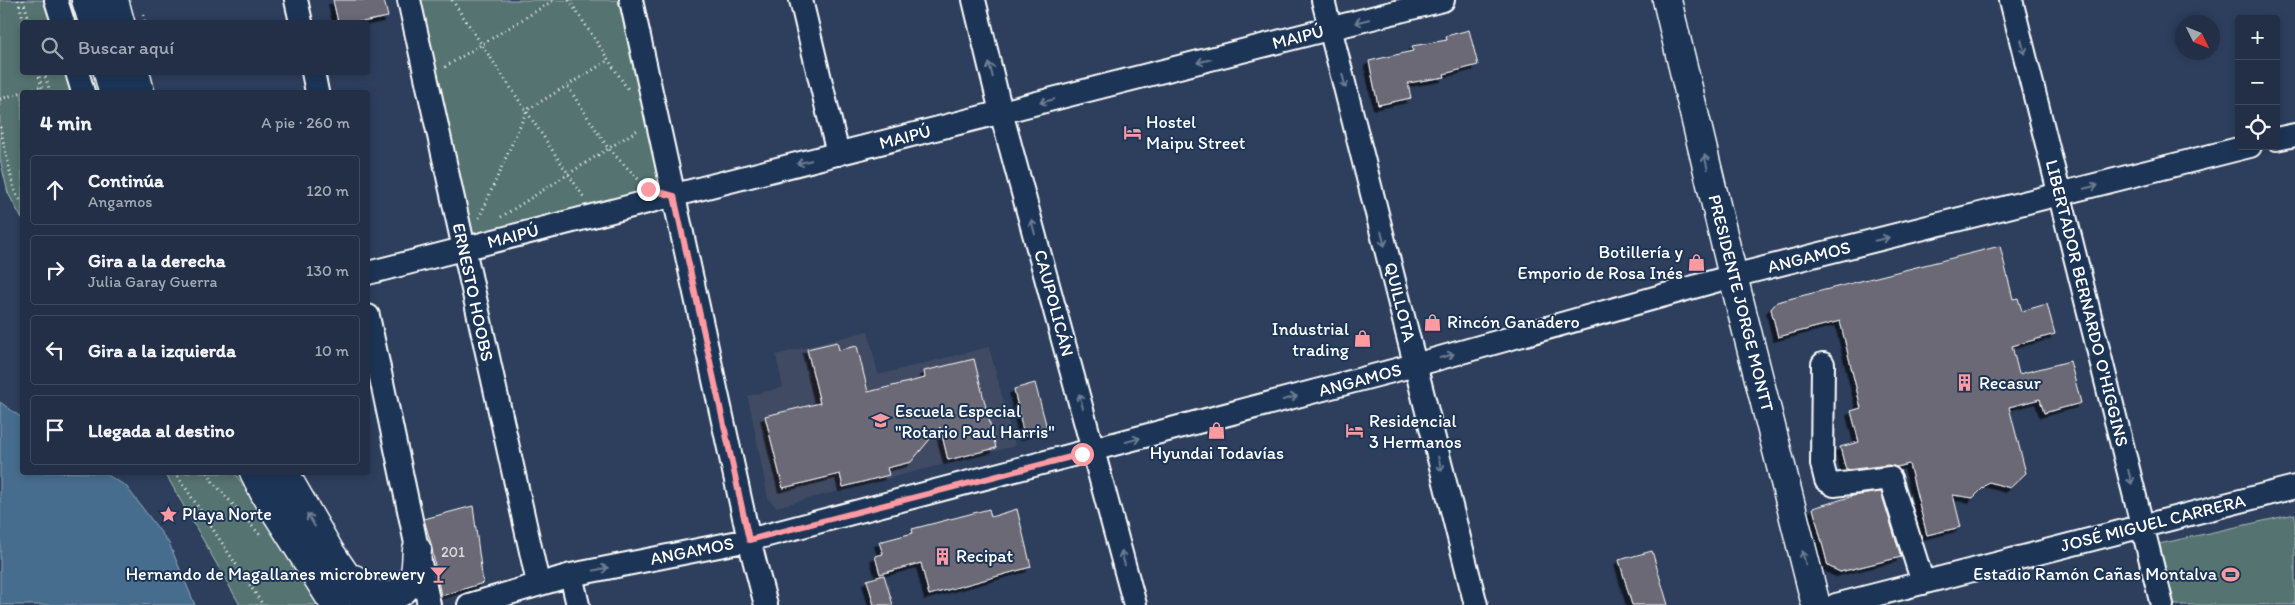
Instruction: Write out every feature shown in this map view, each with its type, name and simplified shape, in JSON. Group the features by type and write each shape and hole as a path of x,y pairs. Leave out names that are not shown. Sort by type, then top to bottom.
{"main road":[{"path":"86,0 92,20"},
{"path":"114,0 119,20"},
{"name":"PRESIDENTE JORGE MONTT","path":"1667,0 1733,276 1816,605"},
{"path":"109,75 112,90"},
{"path":"256,475 267,498 335,605"},
{"path":"286,475 330,552 366,605"},
{"path":"330,552 362,588 378,598 384,598 399,594 407,588 414,576 417,550"}],"street":[{"path":"56,0 62,20"},
{"path":"296,0 301,20"},
{"name":"ERNESTO HOOBS","path":"409,0 538,583"},
{"path":"631,0 749,540 766,605"},
{"path":"801,0 838,154"},
{"name":"CAUPOLICÁN","path":"974,0 1001,112 1095,450 1135,605"},
{"name":"QUILLOTA","path":"1323,0 1476,605"},
{"name":"MAIPÚ","path":"370,272 1443,0"},
{"name":"LIBERTADOR BERNARDO O'HIGGINS","path":"2011,0 2162,605"},
{"path":"79,75 82,90"},
{"path":"314,75 317,90"},
{"path":"2280,138 2295,135"},
{"name":"ANGAMOS","path":"469,605 571,574 749,540 1415,365 1733,276 2235,150"},
{"path":"370,326 429,605"},
{"path":"1823,364 1822,464 1826,480 1834,485 1890,478 1923,582"},
{"name":"JOSÉ MIGUEL CARRERA","path":"1836,605 2141,524 2295,487"},
{"path":"571,574 578,605"}],"path":[{"path":"18,0 23,20"},
{"path":"23,0 29,20"},
{"path":"452,0 585,199"},
{"path":"426,77 483,45 554,0"},
{"path":"569,0 629,91 632,100"},
{"path":"479,219 527,110 568,87 609,60"},
{"path":"39,75 43,90"},
{"path":"45,75 49,90"},
{"path":"29,90 42,86"},
{"path":"568,87 608,148 648,189 674,196"},
{"path":"0,99 20,93"},
{"path":"498,219 640,128 637,119"},
{"path":"0,127 14,189 20,200"},
{"path":"177,475 263,605"},
{"path":"210,475 213,482 266,542"}],"shaded area":[{"name":"Escuela Especial \"Rotario Paul Harris\"","path":"868,331 878,375 989,347 1015,446 776,507 768,498 748,396 783,387 776,355"},
{"path":"0,402 20,417 20,475 107,475 126,486 169,543 195,605 0,605"}],"green space":[{"path":"0,0 76,0 82,20 20,20 20,75 98,75 102,90 20,90 20,215 8,193 0,159"},
{"path":"417,0 618,0 662,190 472,237"},
{"path":"166,475 236,475 319,605 240,605"},
{"name":"Estadio Ramón Cañas Montalva","path":"2295,514 2295,605 2175,605 2159,544"}],"building":[{"path":"333,0 384,0 388,17 370,20 338,20"},
{"path":"1469,30 1478,65 1444,74 1445,77 1408,83 1411,98 1378,105 1369,61 1413,51 1412,46 1447,40 1446,36"},
{"name":"Recasur","path":"2000,246 2013,299 2018,298 2022,311 2047,304 2055,334 2012,346 2019,374 2070,361 2081,403 2044,413 2040,399 2009,407 2026,473 2010,488 1989,482 1973,498 1953,495 1961,527 1927,535 1909,464 1897,467 1888,465 1846,470 1840,447 1859,442 1851,411 1861,408 1840,321 1778,337 1771,309 1777,302"},
{"name":"Escuela Especial \"Rotario Paul Harris\"","path":"837,342 839,350 857,346 868,392 925,378 924,371 974,359 996,448 948,460 940,427 911,462 887,468 889,475 843,487 840,474 783,488 765,416 820,403 807,349"},
{"path":"1035,383 1047,428 1024,436 1014,389"},
{"path":"1881,492 1901,557 1840,572 1828,566 1813,508 1853,496"},
{"path":"473,506 483,583 441,596 424,519"},
{"path":"989,509 991,517 1017,509 1031,567 929,595 921,563 880,574 875,556 883,554 879,542 913,533 912,529"},
{"path":"1652,551 1668,605 1632,605 1619,560"},
{"path":"884,575 893,605 874,605 867,580"}],"place":[{"name":"Hostel Maipu Street","path":"1132,132"},
{"name":"Botillería y Emporio de Rosa Inés","path":"1697,262"},
{"name":"Rincón Ganadero","path":"1433,322"},
{"name":"Industrial trading","path":"1363,339"},
{"name":"Recasur","path":"1965,383"},
{"name":"Escuela Especial \"Rotario Paul Harris\"","path":"881,421"},
{"name":"Hyundai Todavías","path":"1217,430"},
{"name":"Residencial 3 Hermanos","path":"1355,431"},
{"name":"Playa Norte","path":"168,514"},
{"name":"Recipat","path":"942,556"},
{"name":"Hernando de Magallanes microbrewery","path":"439,574"},
{"name":"Estadio Ramón Cañas Montalva","path":"2231,574"}],"route":[{"path":"648,189 674,196 749,540 1082,454"}]}
